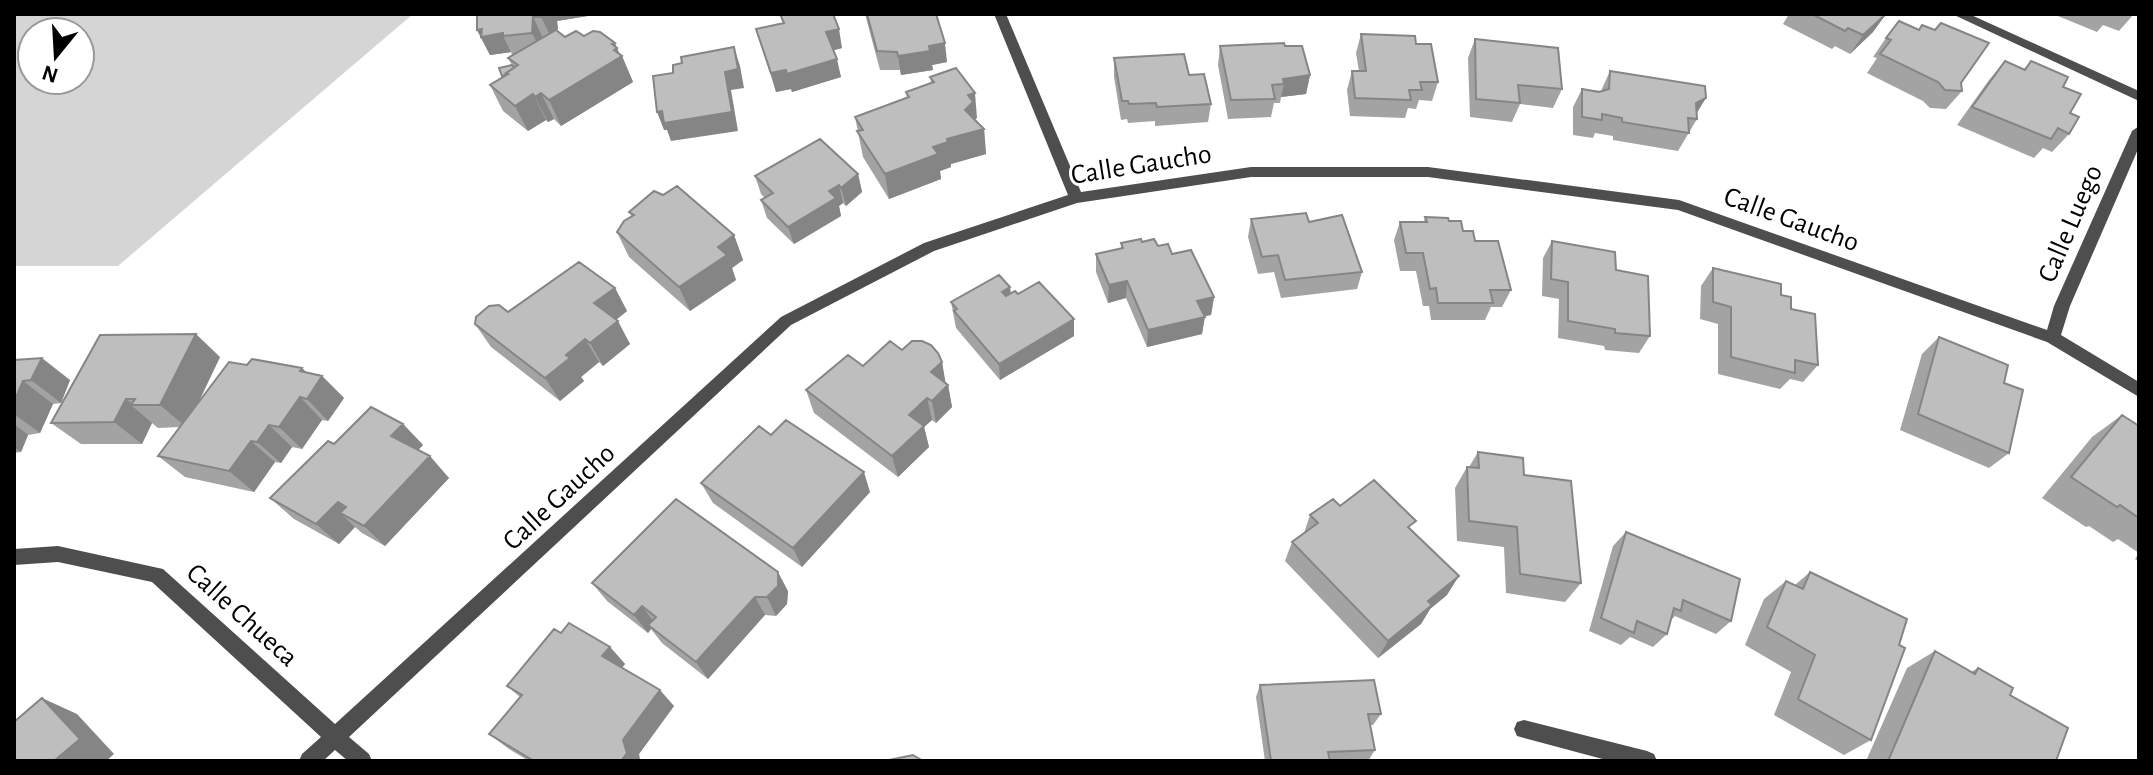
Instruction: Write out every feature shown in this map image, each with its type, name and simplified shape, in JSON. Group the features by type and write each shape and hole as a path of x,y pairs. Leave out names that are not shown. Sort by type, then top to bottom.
{"street":[{"path":"1000,14 1076,198"},
{"path":"1958,14 2139,96"},
{"name":"Calle Luego","path":"2052,338 2062,306 2139,131"},
{"name":"Calle Gaucho","path":"309,761 786,321 929,247 1076,198 1251,172 1428,172 1679,205 2052,338 2139,390"},
{"name":"Calle Chueca","path":"14,557 58,554 157,575 362,761"},
{"path":"1524,729 1647,761"}],"shaded area":[{"path":"14,14 413,14 118,266 14,266"}],"building":[{"path":"477,14 544,14 533,17 532,33 481,37 482,29 477,30"},
{"path":"780,14 833,14 839,29 826,32 837,59 787,74 786,70 771,73 756,29 784,23"},
{"path":"867,14 936,14 945,43 929,46 930,51 898,56 897,52 877,51"},
{"path":"1812,14 1886,14 1863,35 1848,28 1845,31"},
{"path":"1899,21 1919,30 1922,25 1935,30 1941,23 1989,43 1961,83 1962,91 1945,90 1938,82 1880,54 1891,40 1886,38"},
{"path":"556,30 565,37 576,31 584,36 593,31 600,32 615,43 612,44 617,48 614,50 622,56 549,100 541,93 535,97 533,94 515,106 490,85 518,65 508,58"},
{"path":"1361,34 1415,36 1416,44 1431,44 1438,82 1420,82 1422,90 1409,90 1411,100 1355,98 1352,71 1366,71"},
{"path":"1475,39 1558,48 1562,89 1518,85 1520,103 1476,99"},
{"path":"1284,43 1285,46 1302,46 1310,75 1283,79 1284,84 1272,85 1275,99 1231,100 1220,46"},
{"path":"734,47 738,69 725,72 732,112 664,123 662,111 657,112 653,76 673,73 673,65 682,63 681,57"},
{"path":"1184,54 1189,75 1204,74 1211,104 1157,107 1156,103 1129,104 1122,101 1114,58"},
{"path":"2005,61 2025,70 2031,61 2068,77 2063,87 2081,94 2070,113 2079,117 2069,134 2058,128 2051,139 1972,107"},
{"path":"512,65 514,68 502,76 499,68"},
{"path":"956,68 975,93 968,95 973,102 965,110 984,129 947,139 948,142 933,147 938,154 885,174 857,131 863,130 855,117 909,97 906,92 934,82 930,77"},
{"path":"1610,71 1705,86 1706,98 1696,103 1697,119 1688,118 1689,133 1622,122 1622,118 1602,114 1602,120 1582,117 1582,89 1599,92 1609,89"},
{"path":"820,139 858,174 841,188 839,185 829,191 836,198 788,227 761,200 773,193 755,176"},
{"path":"677,186 734,235 718,247 727,255 679,287 617,232 624,221 634,215 629,212 654,191 663,195"},
{"path":"1306,213 1309,222 1342,215 1362,272 1285,280 1278,255 1262,257 1251,219"},
{"path":"1425,217 1461,221 1463,231 1473,231 1475,241 1498,241 1511,290 1490,290 1493,303 1438,303 1436,288 1430,289 1423,253 1406,253 1400,222 1427,222"},
{"path":"1141,239 1142,242 1154,239 1158,246 1168,244 1172,254 1191,250 1214,297 1197,301 1205,317 1148,330 1127,281 1109,285 1096,254 1123,248 1121,243"},
{"path":"1552,241 1615,252 1616,270 1648,276 1650,336 1615,333 1615,329 1568,321 1568,282 1551,279"},
{"path":"579,262 615,288 594,303 618,321 590,343 585,339 566,355 570,358 545,378 475,324 476,317 489,306 499,305 508,312"},
{"path":"1713,268 1781,284 1781,295 1791,297 1791,309 1815,314 1818,365 1795,360 1795,373 1731,357 1731,307 1713,302"},
{"path":"999,275 1010,287 1002,292 1006,296 1015,291 1018,294 1039,282 1074,319 999,364 954,311 957,309 951,302"},
{"path":"196,334 160,405 131,405 135,399 126,399 114,422 51,423 100,335"},
{"path":"1939,337 2008,365 2004,383 2023,390 2009,453 1918,414"},
{"path":"890,341 902,350 912,341 931,345 942,362 931,372 948,385 932,401 927,398 909,415 924,426 892,456 806,390 848,355 863,366"},
{"path":"42,358 31,380 23,381 14,402 14,360"},
{"path":"252,359 302,368 300,371 322,376 307,399 300,397 279,427 269,425 257,442 251,441 229,471 158,456 229,362 247,365"},
{"path":"371,407 403,424 391,436 430,456 364,526 340,513 346,507 338,502 316,524 270,498 328,441 334,444"},
{"path":"2122,415 2139,426 2139,518 2071,477"},
{"path":"786,420 864,472 793,548 701,483 759,426 771,435"},
{"path":"1478,452 1523,458 1524,475 1571,481 1581,583 1520,574 1517,527 1469,521 1467,467 1479,468"},
{"path":"1374,480 1416,521 1408,527 1459,576 1428,601 1432,605 1388,641 1292,542 1318,523 1310,515 1333,499 1340,506"},
{"path":"676,499 778,572 778,586 767,597 755,597 696,662 648,625 656,617 642,606 634,615 592,583"},
{"path":"1626,532 1740,579 1731,621 1683,600 1681,611 1674,608 1667,634 1637,621 1634,633 1601,618"},
{"path":"1810,572 1907,619 1899,645 1905,648 1871,740 1798,699 1815,655 1767,627 1786,581 1803,589"},
{"path":"569,623 610,647 602,656 660,690 623,740 627,753 621,761 534,761 489,734 522,695 507,686 554,629 561,633"},
{"path":"1935,651 1975,674 1978,668 2013,688 2010,695 2068,728 2056,761 1888,761"},
{"path":"1374,680 1381,714 1368,714 1375,750 1328,752 1330,761 1271,761 1260,685"},
{"path":"42,698 80,739 54,761 14,761 14,722"},
{"path":"913,755 923,761 884,761"}]}
